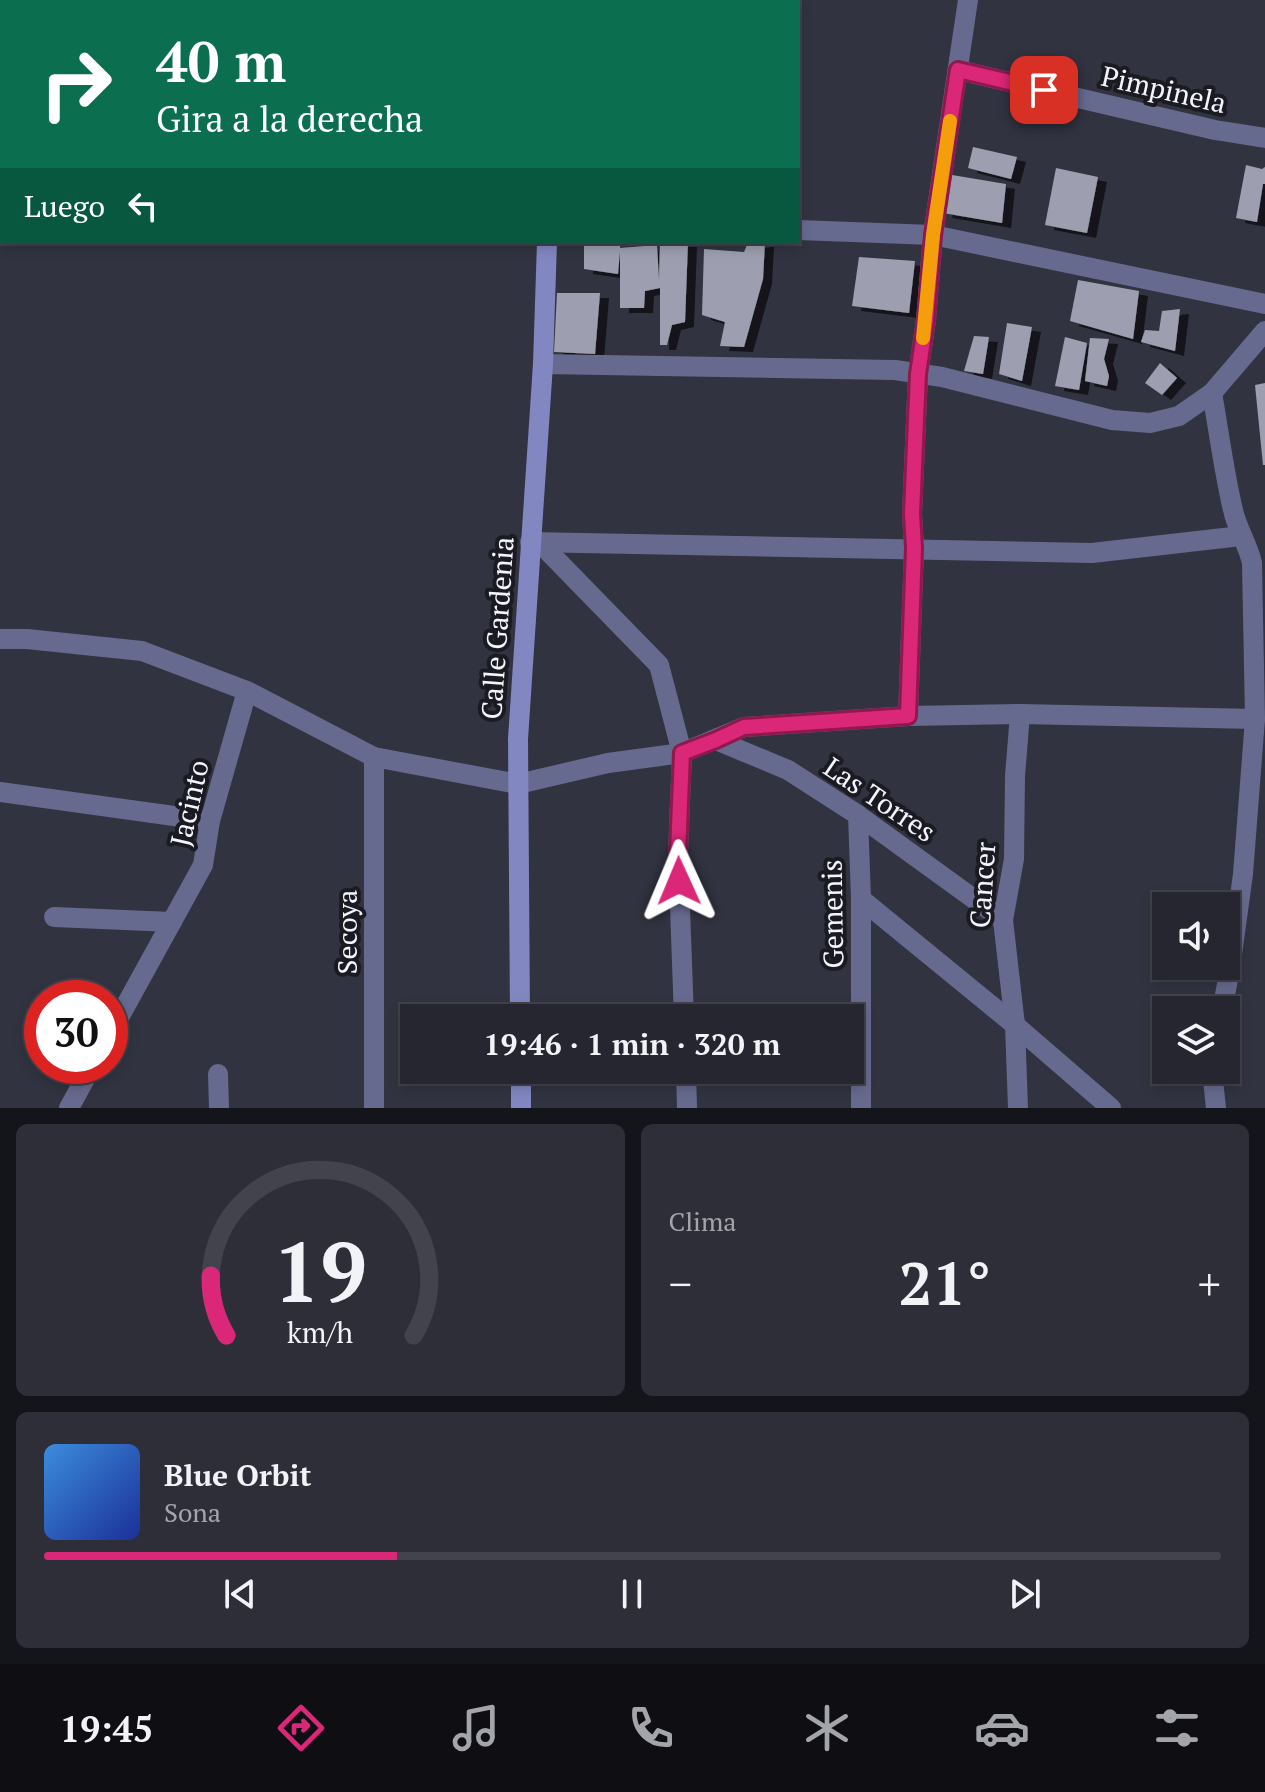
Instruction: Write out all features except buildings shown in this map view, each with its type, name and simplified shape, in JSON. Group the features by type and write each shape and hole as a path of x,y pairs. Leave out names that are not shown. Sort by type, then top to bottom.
{"street":[{"path":"908,716 918,374 933,235 968,0"},
{"name":"Pimpinela","path":"958,70 1215,130 1265,138"},
{"path":"800,230 933,235 1265,304"},
{"name":"Calle Gardenia","path":"520,1004 518,739 535,542 547,244"},
{"path":"543,364 868,369 942,377 1112,420 1150,423 1179,416 1212,393 1265,331"},
{"path":"1212,393 1233,510 1252,563 1255,719 1243,874 1225,996"},
{"path":"535,542 1092,553 1241,536"},
{"path":"535,542 659,665 682,753 678,853 683,1004"},
{"path":"0,639 142,651 247,691 374,757 518,784 608,763 682,753 744,727 908,716 1020,714 1255,719"},
{"name":"Jacinto","path":"128,1001 203,865 210,821 247,691"},
{"name":"Cancer","path":"1018,1108 1015,1025 1003,920 1014,859 1015,776 1020,714"},
{"name":"Las Torres","path":"716,740 788,770 858,815 1003,920"},
{"name":"Secoya","path":"374,757 374,1108"},
{"path":"0,792 210,821"},
{"name":"Gemenis","path":"858,815 861,1108"},
{"path":"861,899 1111,1108"},
{"path":"54,917 172,922"},
{"path":"218,1074 219,1108"},
{"path":"69,1108 82,1084"},
{"path":"521,1084 521,1108"},
{"path":"686,1084 687,1108"},
{"path":"1213,1084 1216,1108"}],"slow traffic":[{"path":"923,338 933,235 950,121"}],"route":[{"path":"679,881 682,753 744,727 908,716 918,374 933,235 958,70 1044,90"}]}
